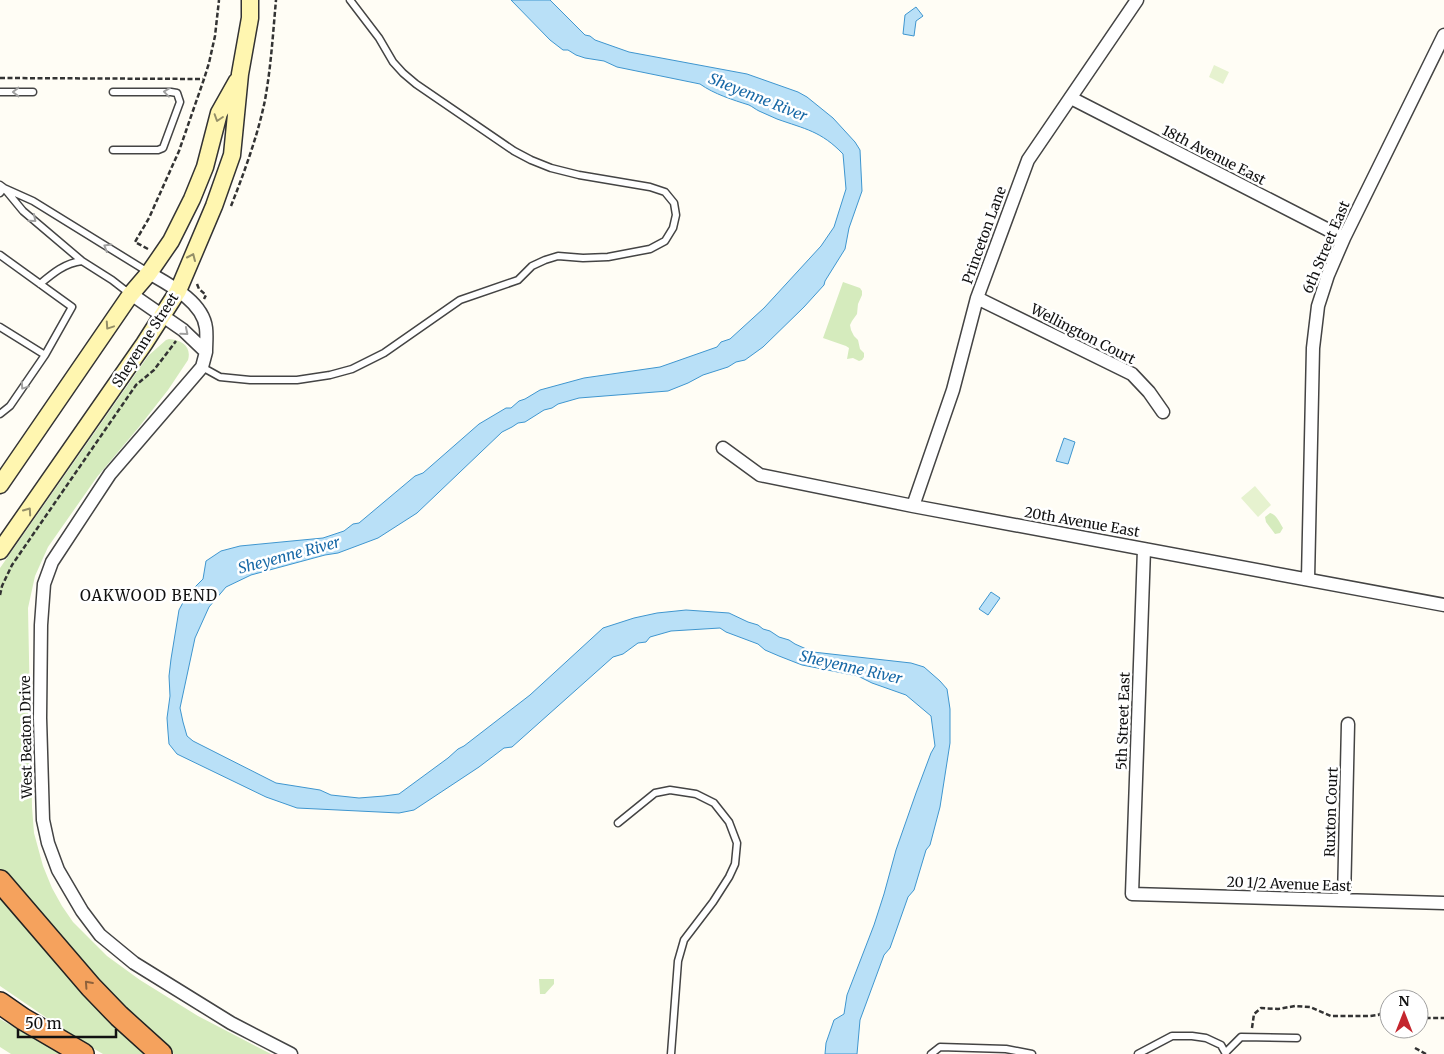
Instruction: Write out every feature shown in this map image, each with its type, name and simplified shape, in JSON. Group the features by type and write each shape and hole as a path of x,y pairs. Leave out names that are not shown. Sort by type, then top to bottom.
{"highway":[{"path":"0,881 91,987 119,1016 162,1054"},
{"path":"0,1003 23,1019 83,1054"}],"main road":[{"name":"Sheyenne Street","path":"0,551 139,352 178,291 214,206 232,155 240,74 250,18 250,0"},
{"name":"Sheyenne Street","path":"0,485 130,294 149,273 171,241 205,167 219,113 240,74"}],"street":[{"name":"Princeton Lane","path":"913,506 953,390 977,298 1028,160 1137,0"},
{"name":"6th Street East","path":"1308,579 1313,348 1318,306 1328,275 1344,238 1444,35"},
{"name":"18th Avenue East","path":"1071,98 1344,238"},
{"name":"West Beaton Drive","path":"149,273 178,291 198,308 206,327 206,352 202,367 110,474 52,562 44,584 41,624 40,718 42,820 58,870 82,912 100,935 134,963 231,1023 291,1054"},
{"path":"130,294 183,330 206,352"},
{"name":"Wellington Court","path":"977,298 1132,374 1149,392 1163,412"},
{"name":"20th Avenue East","path":"723,448 760,475 913,506 1444,605"},
{"name":"5th Street East","path":"1132,894 1144,549"},
{"name":"Ruxton Court","path":"1344,900 1348,724"},
{"name":"20 1/2 Avenue East","path":"1132,894 1444,902"}],"lane":[{"path":"202,367 220,376 250,380 297,380 330,376 352,369 384,352 460,300 518,280 532,266 544,260 558,256 608,257 650,249 665,241 673,228 676,215 674,203 665,192 650,187 579,175 551,168 531,160 514,151 416,84 394,62 379,38 350,0"},
{"path":"0,92 33,92"},
{"path":"112,92 171,92 177,93 180,102 163,148 158,150 113,150"},
{"path":"1,189 33,201 149,273"},
{"path":"1,189 23,211 82,261 130,294"},
{"path":"0,255 72,308 45,355 10,406 0,414"},
{"path":"40,284 58,269 74,262 82,261"},
{"path":"0,327 45,355"},
{"path":"618,823 655,793 670,790 696,794 714,803 729,822 737,843 735,864 729,878 684,940 678,961 670,1054"},
{"path":"1138,1054 1172,1036 1206,1038 1221,1045 1226,1053 1241,1037 1297,1038"},
{"path":"931,1054 940,1047 1006,1049 1032,1054"}],"path":[{"path":"135,242 149,218 179,151 204,79 215,36 219,0"},
{"path":"0,78 204,79"},
{"path":"0,595 12,565 136,385 154,370 176,340"},
{"path":"1251,1037 1254,1014 1261,1008 1278,1009 1310,1006 1331,1016 1379,1015"},
{"path":"1429,1018 1444,1018"},
{"path":"1415,1048 1426,1054"}],"green space":[{"path":"1214,65 1229,72 1223,84 1209,77"},
{"path":"843,282 860,288 862,291 857,314 850,325 854,336 858,340 860,349 864,353 864,357 859,361 853,358 847,359 849,348 846,346 823,338"},
{"path":"169,339 181,342 187,347 188,360 168,390 97,477 48,547 35,576 28,608 34,833 43,866 62,906 73,922 107,956 140,980 198,1016 271,1054 174,1054 127,1012 0,870 0,568 148,356"},
{"path":"1255,486 1271,505 1258,517 1241,498"},
{"path":"1270,513 1276,517 1283,528 1280,533 1275,534 1266,522 1265,517"},
{"path":"0,893 152,1054 103,1054 82,1042 0,986"},
{"path":"539,979 554,979 554,984 545,994 540,994"},
{"path":"0,1019 61,1054 11,1054 0,1047"}],"water":[{"name":"Sheyenne River","path":"511,0 550,0 585,35 629,52 747,74 807,97 833,118 860,150 862,191 849,228 845,249 824,285 763,347 745,360 703,375 668,391 579,398 544,410 525,422 518,423 502,432 417,513 378,538 338,553 251,575 226,587 209,607 195,638 180,708 187,736 193,741 276,783 320,790 331,795 359,798 399,794 530,695 603,628 657,613 686,610 729,613 813,652 911,663 924,667 947,689 950,709 950,743 940,807 930,845 926,850 914,890 908,897 890,948 884,955 860,1020 857,1054 825,1054 826,1043 834,1020 844,1014 847,995 874,925 896,850 935,746 931,716 906,695 858,676 802,665 765,650 758,644 720,628 671,631 650,637 646,642 638,643 623,654 613,657 512,747 504,748 414,810 399,813 297,808 266,797 177,754 169,744 167,718 170,696 169,676 179,610 187,595 203,579 206,561 221,551 240,546 323,538 344,531 353,524 359,523 415,476 423,473 479,424 506,408 511,408 519,401 540,390 584,378 660,367 717,347 721,342 730,339 764,308 821,246 834,227 846,189 843,154 820,135 777,119 749,105 717,94 700,84 617,67 604,61 585,58 568,50 563,50 550,40"},
{"path":"916,7 923,16 916,21 914,36 903,34 905,15"},
{"path":"1064,438 1075,442 1068,464 1056,461"},
{"path":"991,592 1000,598 988,615 979,609"}],"district":[{"name":"OAKWOOD BEND","path":"149,595"}]}
